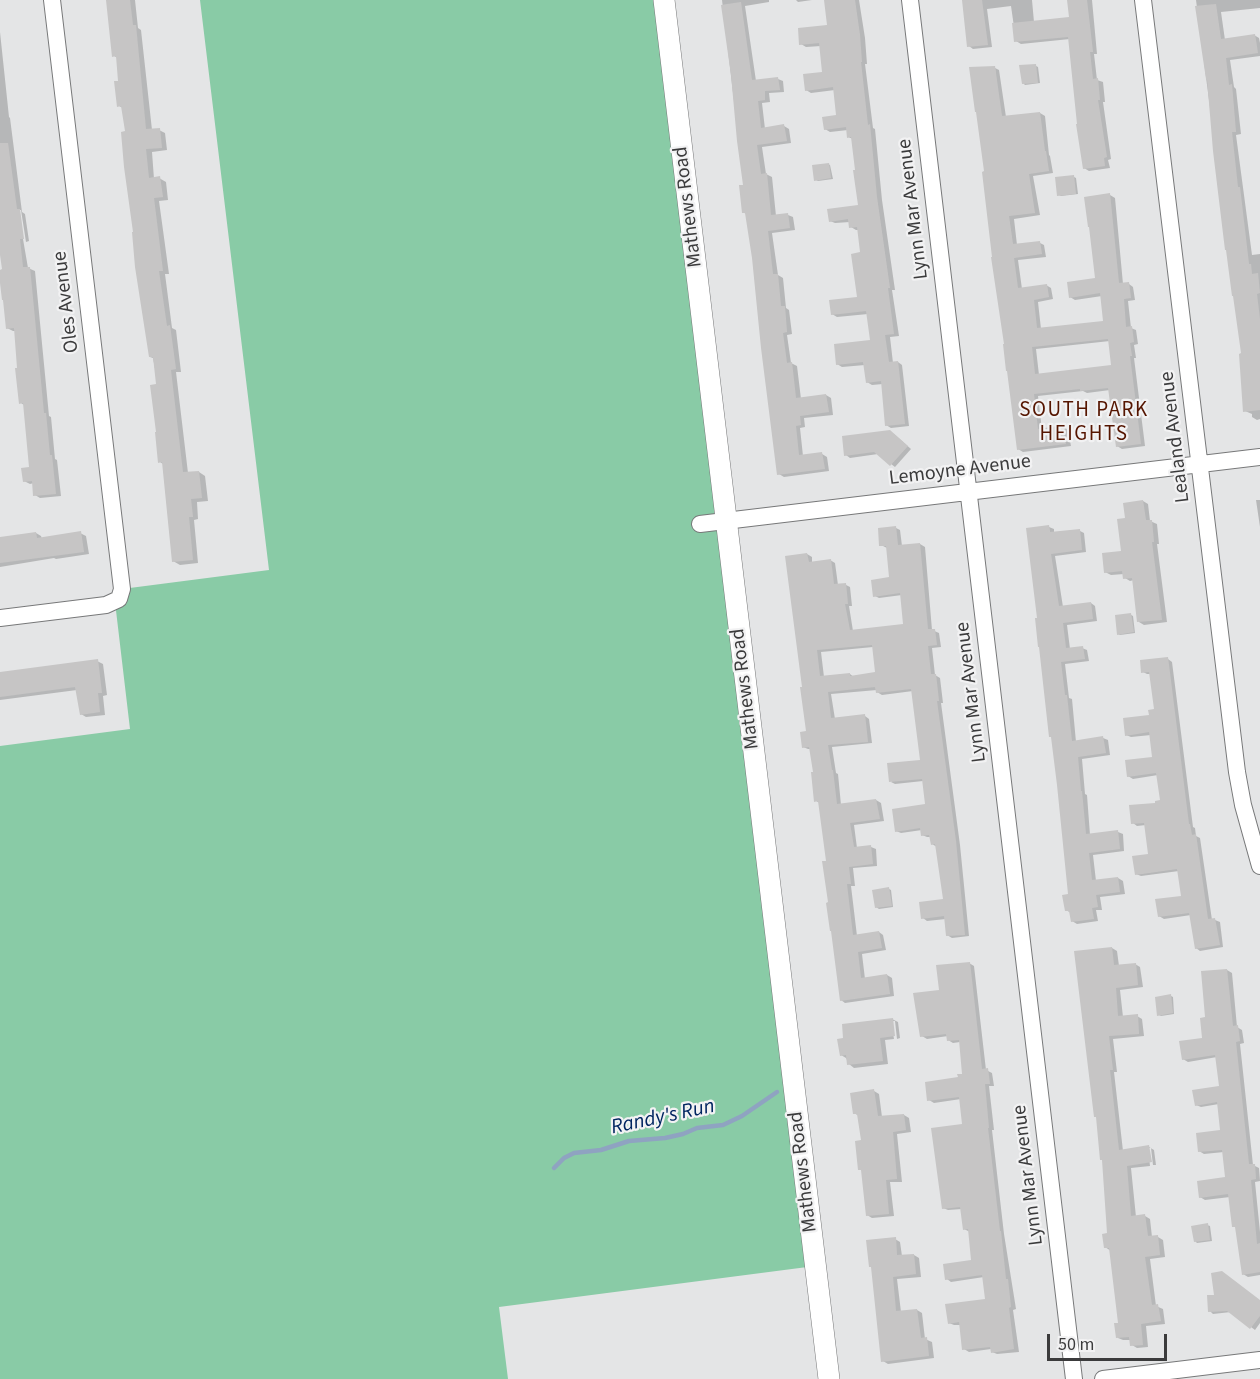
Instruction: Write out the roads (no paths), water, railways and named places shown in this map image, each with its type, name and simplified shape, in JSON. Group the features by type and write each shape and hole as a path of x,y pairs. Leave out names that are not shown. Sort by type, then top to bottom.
{"street":[{"name":"Oles Avenue","path":"0,618 106,605 119,599 122,589 52,0"},
{"name":"Mathews Road","path":"664,0 828,1379"},
{"name":"Lynn Mar Avenue","path":"910,0 1074,1379"},
{"name":"Lealand Avenue","path":"1143,0 1237,772 1243,805 1257,841 1260,866"},
{"name":"Lemoyne Avenue","path":"700,524 1260,457"},
{"path":"1103,1379 1260,1360"}],"waterway":[{"name":"Randy's Run","path":"554,1168 564,1158 574,1153 601,1150 629,1141 665,1138 697,1128 723,1125 742,1116 777,1092"}],"district":[{"name":"SOUTH PARK HEIGHTS","path":"1084,423"}]}
